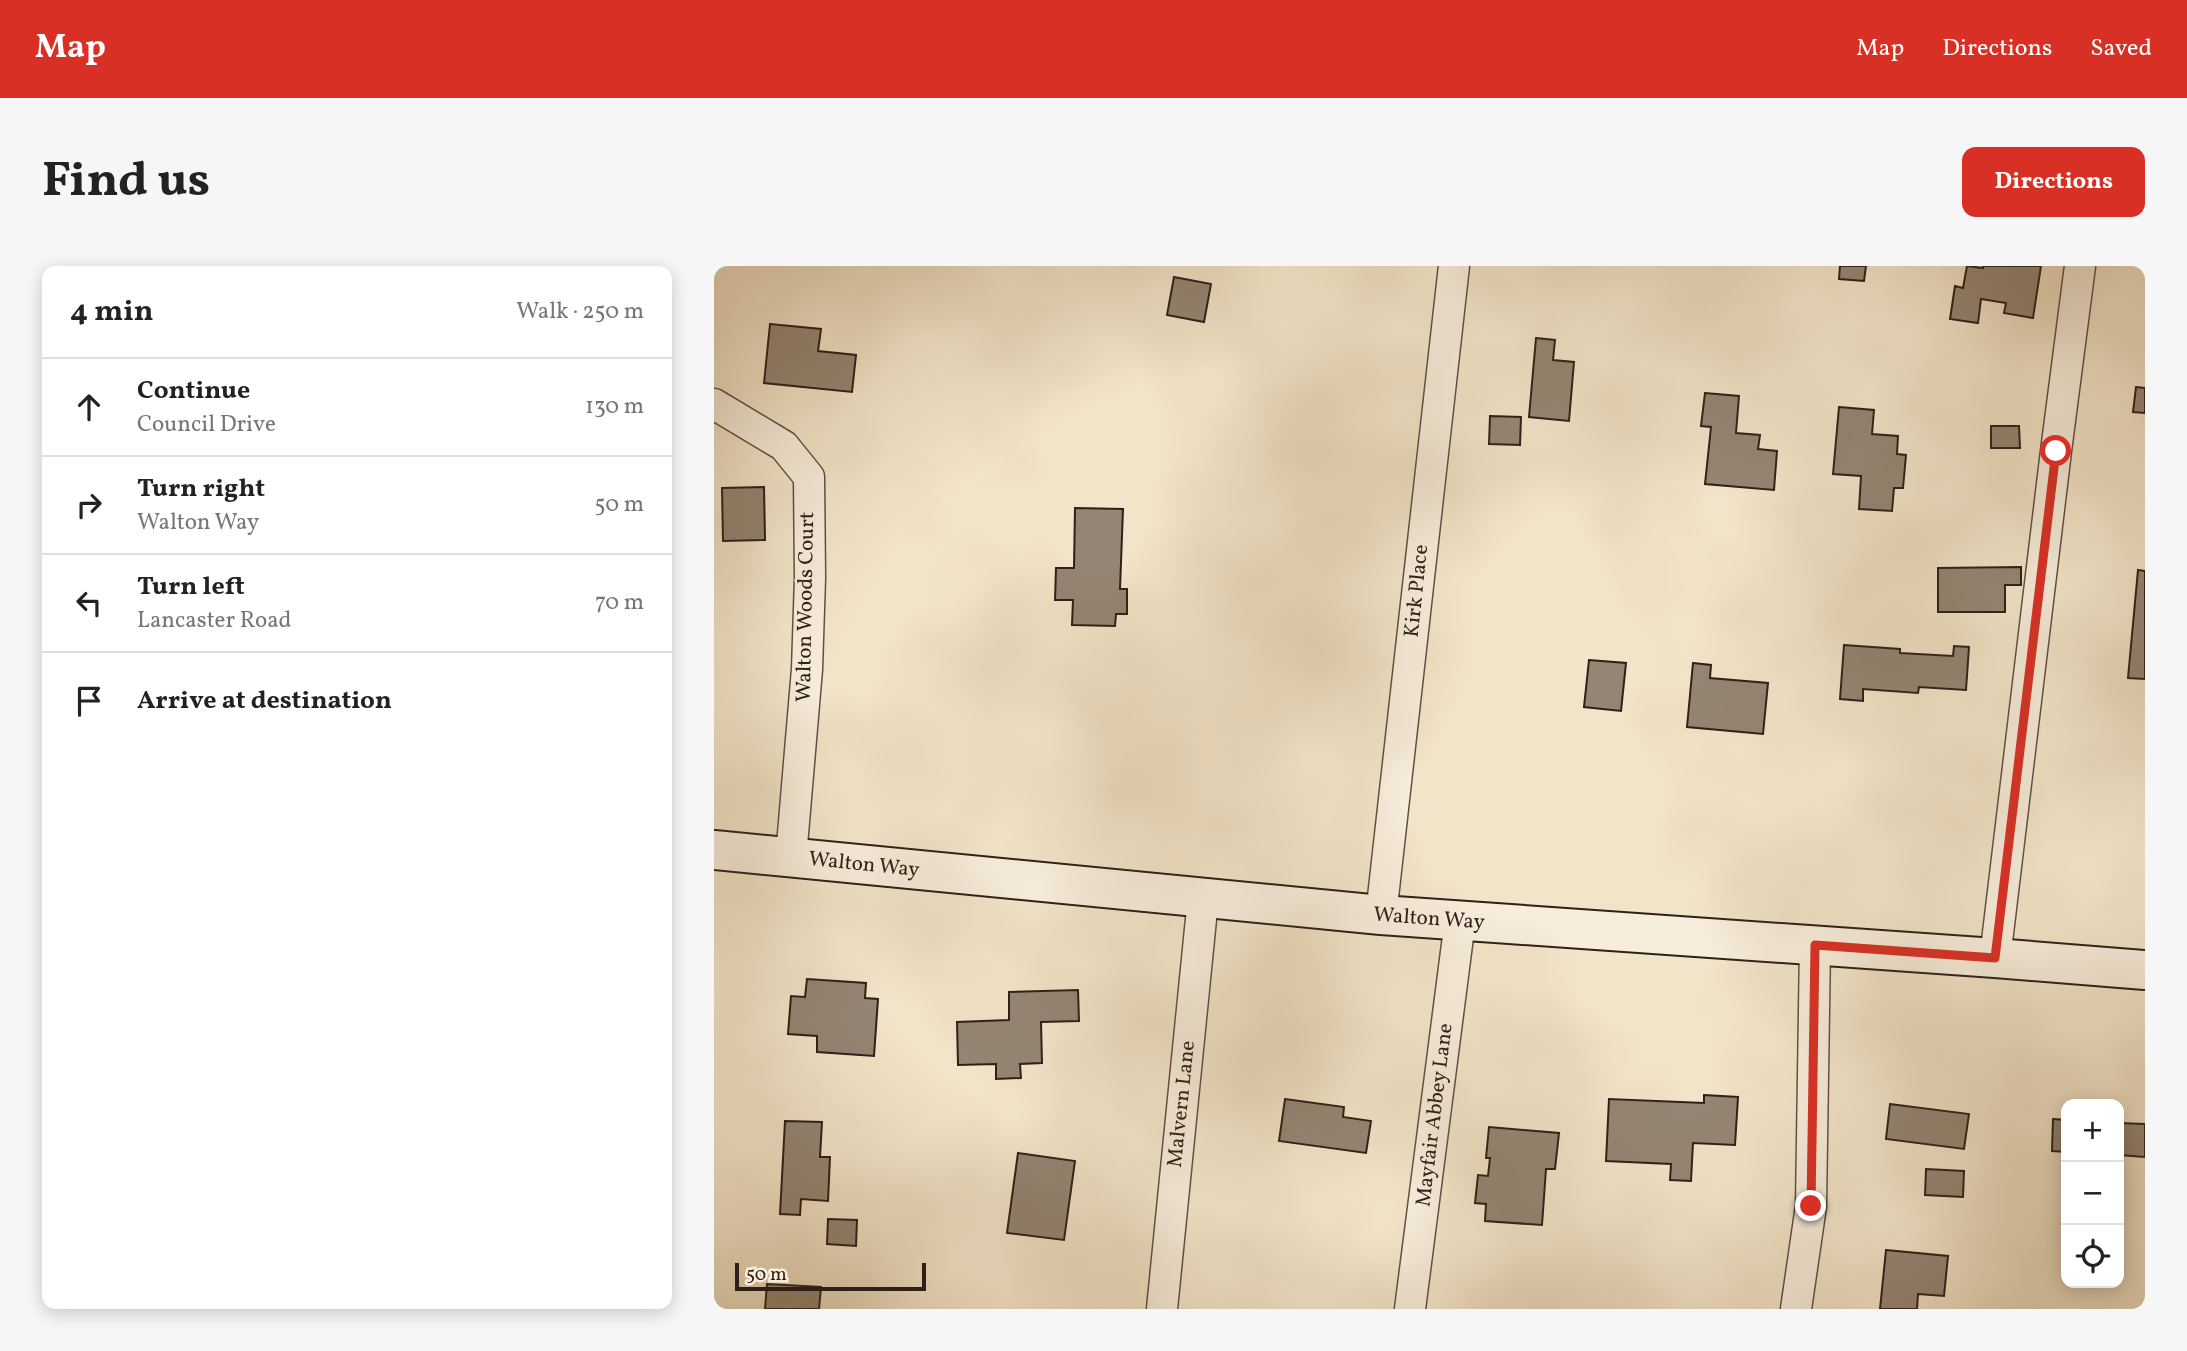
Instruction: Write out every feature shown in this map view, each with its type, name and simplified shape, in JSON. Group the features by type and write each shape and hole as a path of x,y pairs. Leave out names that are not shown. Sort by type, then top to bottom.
{"main road":[{"name":"Walton Way","path":"714,850 1381,915 2145,970"}],"street":[{"name":"Kirk Place","path":"1381,915 1454,266"},
{"path":"1995,958 2080,266"},
{"name":"Walton Woods Court","path":"714,404 784,446 808,477 810,578 807,669 791,858"},
{"name":"Malvern Lane","path":"1161,1309 1203,899"},
{"name":"Mayfair Abbey Lane","path":"1410,1309 1460,921"},
{"path":"1796,1309 1811,1206 1815,945"}],"building":[{"path":"1840,266 1866,266 1864,281 1839,279"},
{"path":"1967,266 2041,266 2033,318 2004,313 2006,303 1981,299 1978,323 1950,319 1955,286 1963,288"},
{"path":"1174,277 1211,284 1204,322 1167,315"},
{"path":"770,324 821,329 818,351 856,355 852,392 764,383"},
{"path":"1536,338 1555,340 1553,360 1574,362 1569,421 1529,417"},
{"path":"2136,387 2145,388 2145,413 2133,412"},
{"path":"1705,393 1739,396 1736,433 1760,435 1758,449 1777,451 1774,490 1705,484 1711,427 1701,426"},
{"path":"1839,407 1874,410 1872,434 1898,436 1897,454 1906,455 1903,488 1894,488 1892,511 1859,509 1861,476 1833,474"},
{"path":"1490,416 1521,417 1520,445 1489,444"},
{"path":"1991,426 2019,426 2020,448 1991,448"},
{"path":"764,487 765,540 723,541 722,488"},
{"path":"1075,508 1123,509 1120,589 1127,589 1127,614 1116,614 1115,626 1072,625 1073,600 1055,600 1056,568 1074,568"},
{"path":"2021,567 2021,585 2005,585 2005,612 1938,612 1938,568"},
{"path":"2138,570 2145,571 2145,679 2128,678"},
{"path":"1844,645 1900,649 1900,653 1953,656 1954,646 1969,647 1966,690 1919,687 1918,693 1863,689 1863,701 1840,699"},
{"path":"1589,660 1626,663 1621,711 1584,707"},
{"path":"1693,663 1711,665 1710,678 1768,683 1763,734 1687,727"},
{"path":"807,979 866,983 865,998 878,999 874,1056 817,1052 817,1036 788,1034 791,996 805,997"},
{"path":"1078,990 1079,1021 1041,1022 1042,1063 1020,1064 1021,1078 996,1079 996,1064 958,1065 957,1022 1009,1020 1009,992"},
{"path":"1704,1095 1738,1097 1735,1145 1693,1143 1691,1181 1670,1180 1671,1164 1606,1161 1609,1099 1704,1103"},
{"path":"1285,1099 1344,1107 1343,1117 1371,1121 1366,1153 1279,1141"},
{"path":"1890,1104 1969,1114 1964,1149 1886,1139"},
{"path":"2053,1119 2061,1120 2061,1152 2052,1151"},
{"path":"785,1121 822,1122 820,1157 830,1157 828,1201 801,1199 800,1215 780,1214"},
{"path":"2124,1123 2145,1124 2145,1157 2124,1155"},
{"path":"1489,1127 1559,1133 1555,1169 1546,1169 1542,1225 1485,1221 1486,1204 1475,1203 1478,1175 1488,1176 1490,1158 1486,1158"},
{"path":"1018,1153 1075,1161 1064,1240 1007,1233"},
{"path":"1926,1169 1964,1171 1963,1197 1925,1195"},
{"path":"828,1219 857,1220 856,1246 827,1244"},
{"path":"1886,1250 1948,1256 1944,1296 1918,1294 1917,1309 1880,1309"},
{"path":"767,1284 821,1287 819,1309 765,1309"}],"route":[{"path":"1811,1206 1815,945 1995,958 2056,451"}]}
